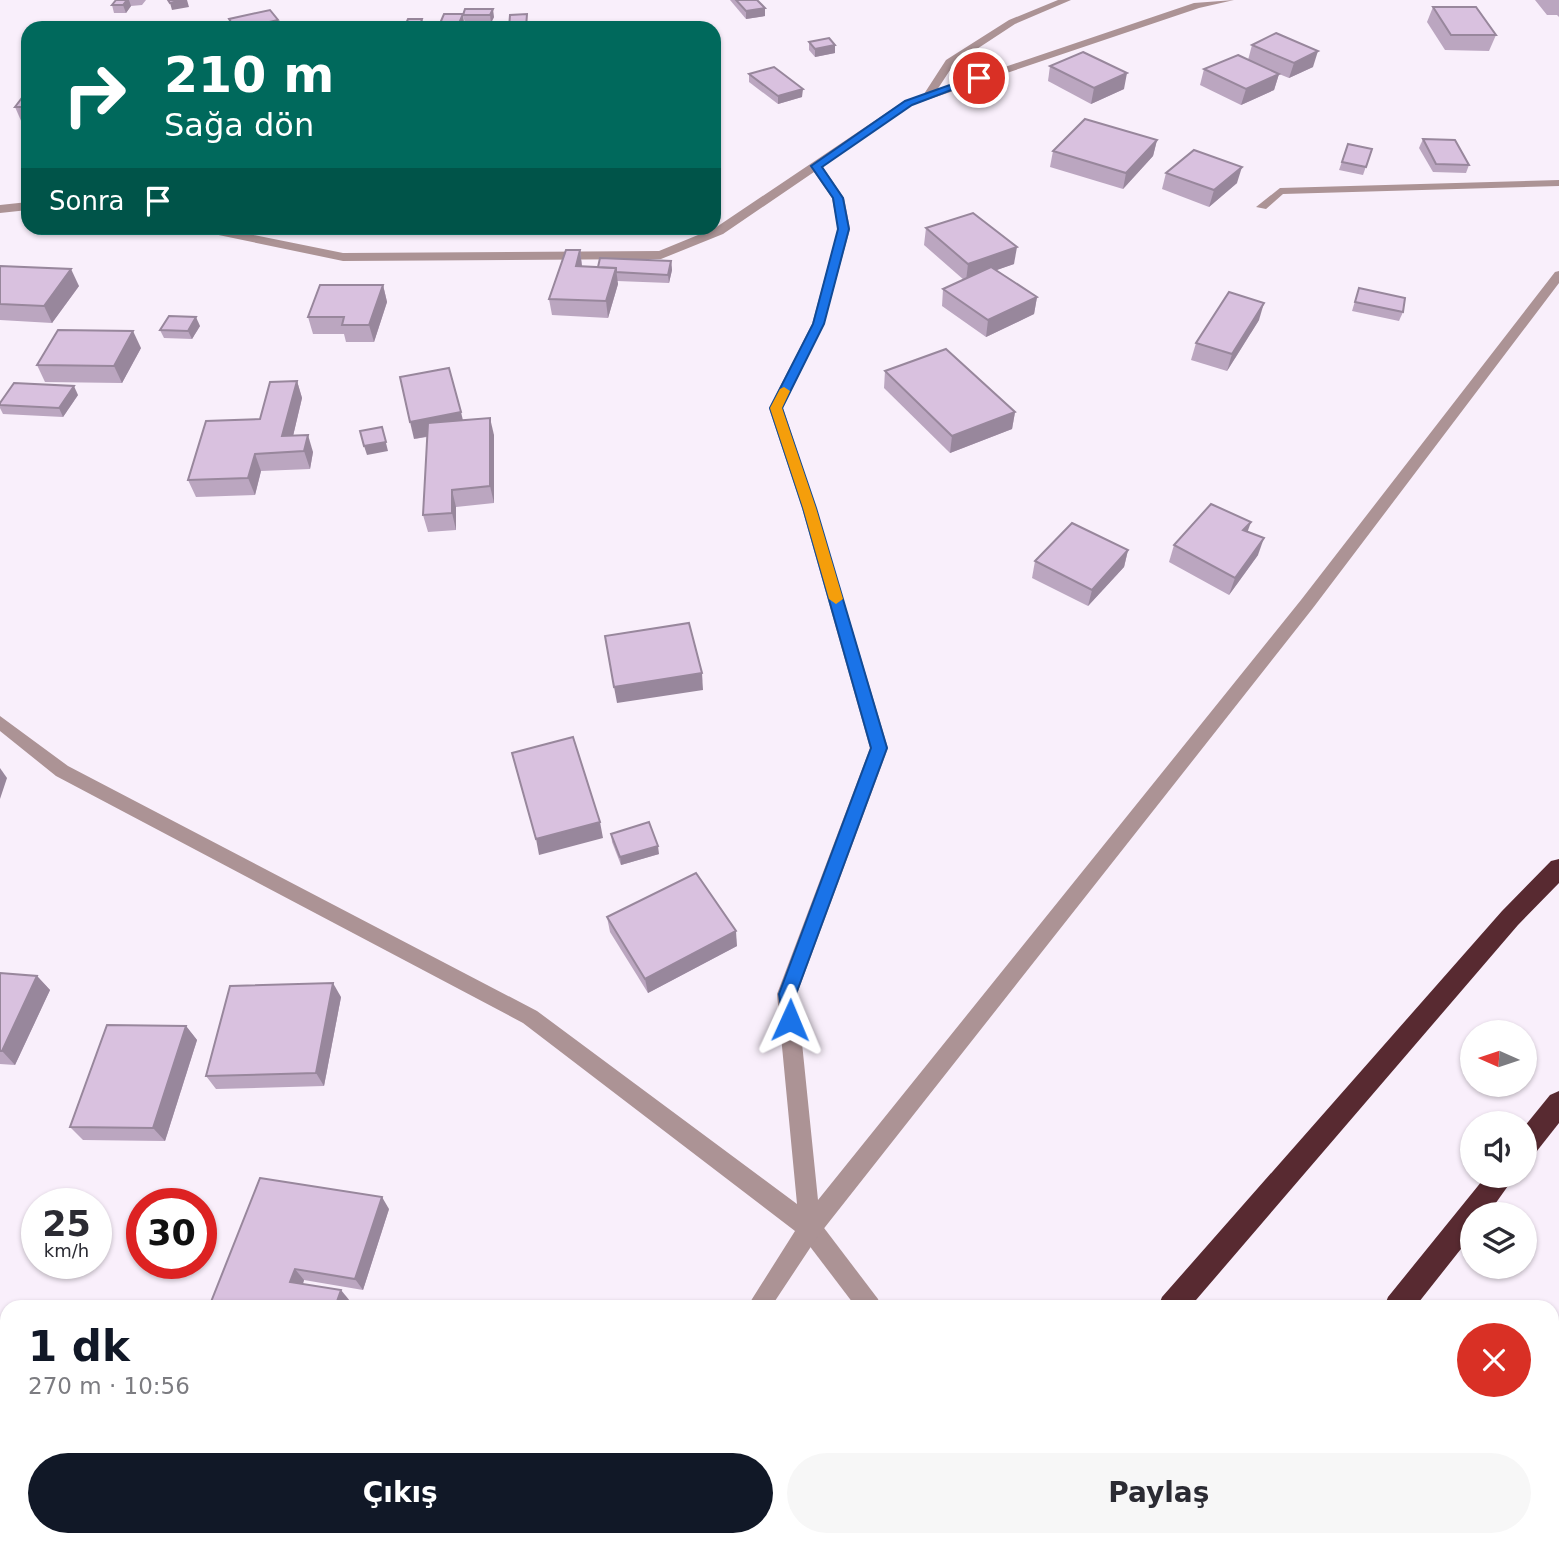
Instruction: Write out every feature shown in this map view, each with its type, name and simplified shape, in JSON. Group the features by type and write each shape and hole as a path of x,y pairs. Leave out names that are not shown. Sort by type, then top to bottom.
{"highway":[{"path":"1178,1300 1510,918 1559,868"},
{"path":"1537,1131 1559,1103"},
{"path":"1404,1300 1492,1188"}],"street":[{"path":"928,96 950,62 1012,22 1066,0"},
{"path":"721,230 908,103 1197,5 1229,0"},
{"path":"810,1228 788,994 879,748 810,508 776,408 818,324 844,229 838,198 816,166"},
{"path":"1262,207 1280,191 1559,183"},
{"path":"0,209 21,207"},
{"path":"238,235 343,257 661,255 709,235"},
{"path":"763,1300 810,1228 1307,604 1559,275"},
{"path":"0,722 62,771 530,1017 810,1228 865,1300"}],"building":[{"path":"116,0 127,0 123,5 112,5"},
{"path":"736,0 757,0 765,8 746,11"},
{"path":"1433,7 1476,7 1496,35 1451,35"},
{"path":"465,9 493,9 490,15 463,15"},
{"path":"270,10 278,20 230,21 229,19"},
{"path":"444,14 463,14 460,21 441,21"},
{"path":"527,14 526,21 510,21 510,15"},
{"path":"1276,33 1318,51 1294,63 1252,45"},
{"path":"829,38 835,45 815,49 809,42"},
{"path":"1083,52 1127,73 1094,88 1050,66"},
{"path":"1238,55 1279,74 1246,89 1204,69"},
{"path":"774,67 803,89 778,96 749,74"},
{"path":"1085,119 1157,140 1126,173 1053,151"},
{"path":"1423,139 1455,140 1469,165 1436,164"},
{"path":"1348,144 1372,149 1366,167 1342,162"},
{"path":"1194,150 1242,167 1214,190 1166,173"},
{"path":"973,213 1017,247 968,264 926,228"},
{"path":"566,250 580,250 576,266 616,268 606,301 549,299"},
{"path":"600,258 671,261 668,275 616,272 616,268 598,267"},
{"path":"0,266 71,269 44,306 0,304"},
{"path":"991,267 1037,297 988,320 943,289"},
{"path":"320,285 383,285 369,325 342,325 344,317 308,317"},
{"path":"1359,288 1405,298 1403,312 1355,302"},
{"path":"1229,292 1264,303 1232,354 1196,343"},
{"path":"169,316 196,317 188,331 160,330"},
{"path":"58,330 133,331 114,366 37,365"},
{"path":"946,349 1015,412 952,436 885,371"},
{"path":"449,368 461,412 410,422 400,377"},
{"path":"297,381 282,436 308,435 304,451 255,454 248,478 188,480 206,421 260,419 270,382"},
{"path":"14,383 74,386 59,408 0,405"},
{"path":"490,418 490,486 452,490 452,513 423,515 428,423"},
{"path":"382,427 386,442 364,446 360,431"},
{"path":"1211,504 1251,522 1243,530 1264,538 1235,578 1174,545"},
{"path":"1072,523 1128,550 1092,590 1035,561"},
{"path":"689,623 702,673 614,687 605,636"},
{"path":"573,737 600,822 536,839 512,753"},
{"path":"649,822 658,846 620,857 611,834"},
{"path":"696,873 736,931 645,979 607,917"},
{"path":"0,973 37,976 2,1051 0,1051"},
{"path":"333,983 316,1073 206,1076 230,986"},
{"path":"107,1025 186,1026 153,1128 70,1127"},
{"path":"260,1178 382,1197 355,1279 295,1269 290,1282 341,1290 337,1300 212,1300"}],"slow traffic":[{"path":"784,391 776,408 810,508 836,599"}],"route":[{"path":"790,1020 788,994 879,748 810,508 776,408 818,324 844,229 838,198 816,166 908,103 979,78"}]}
